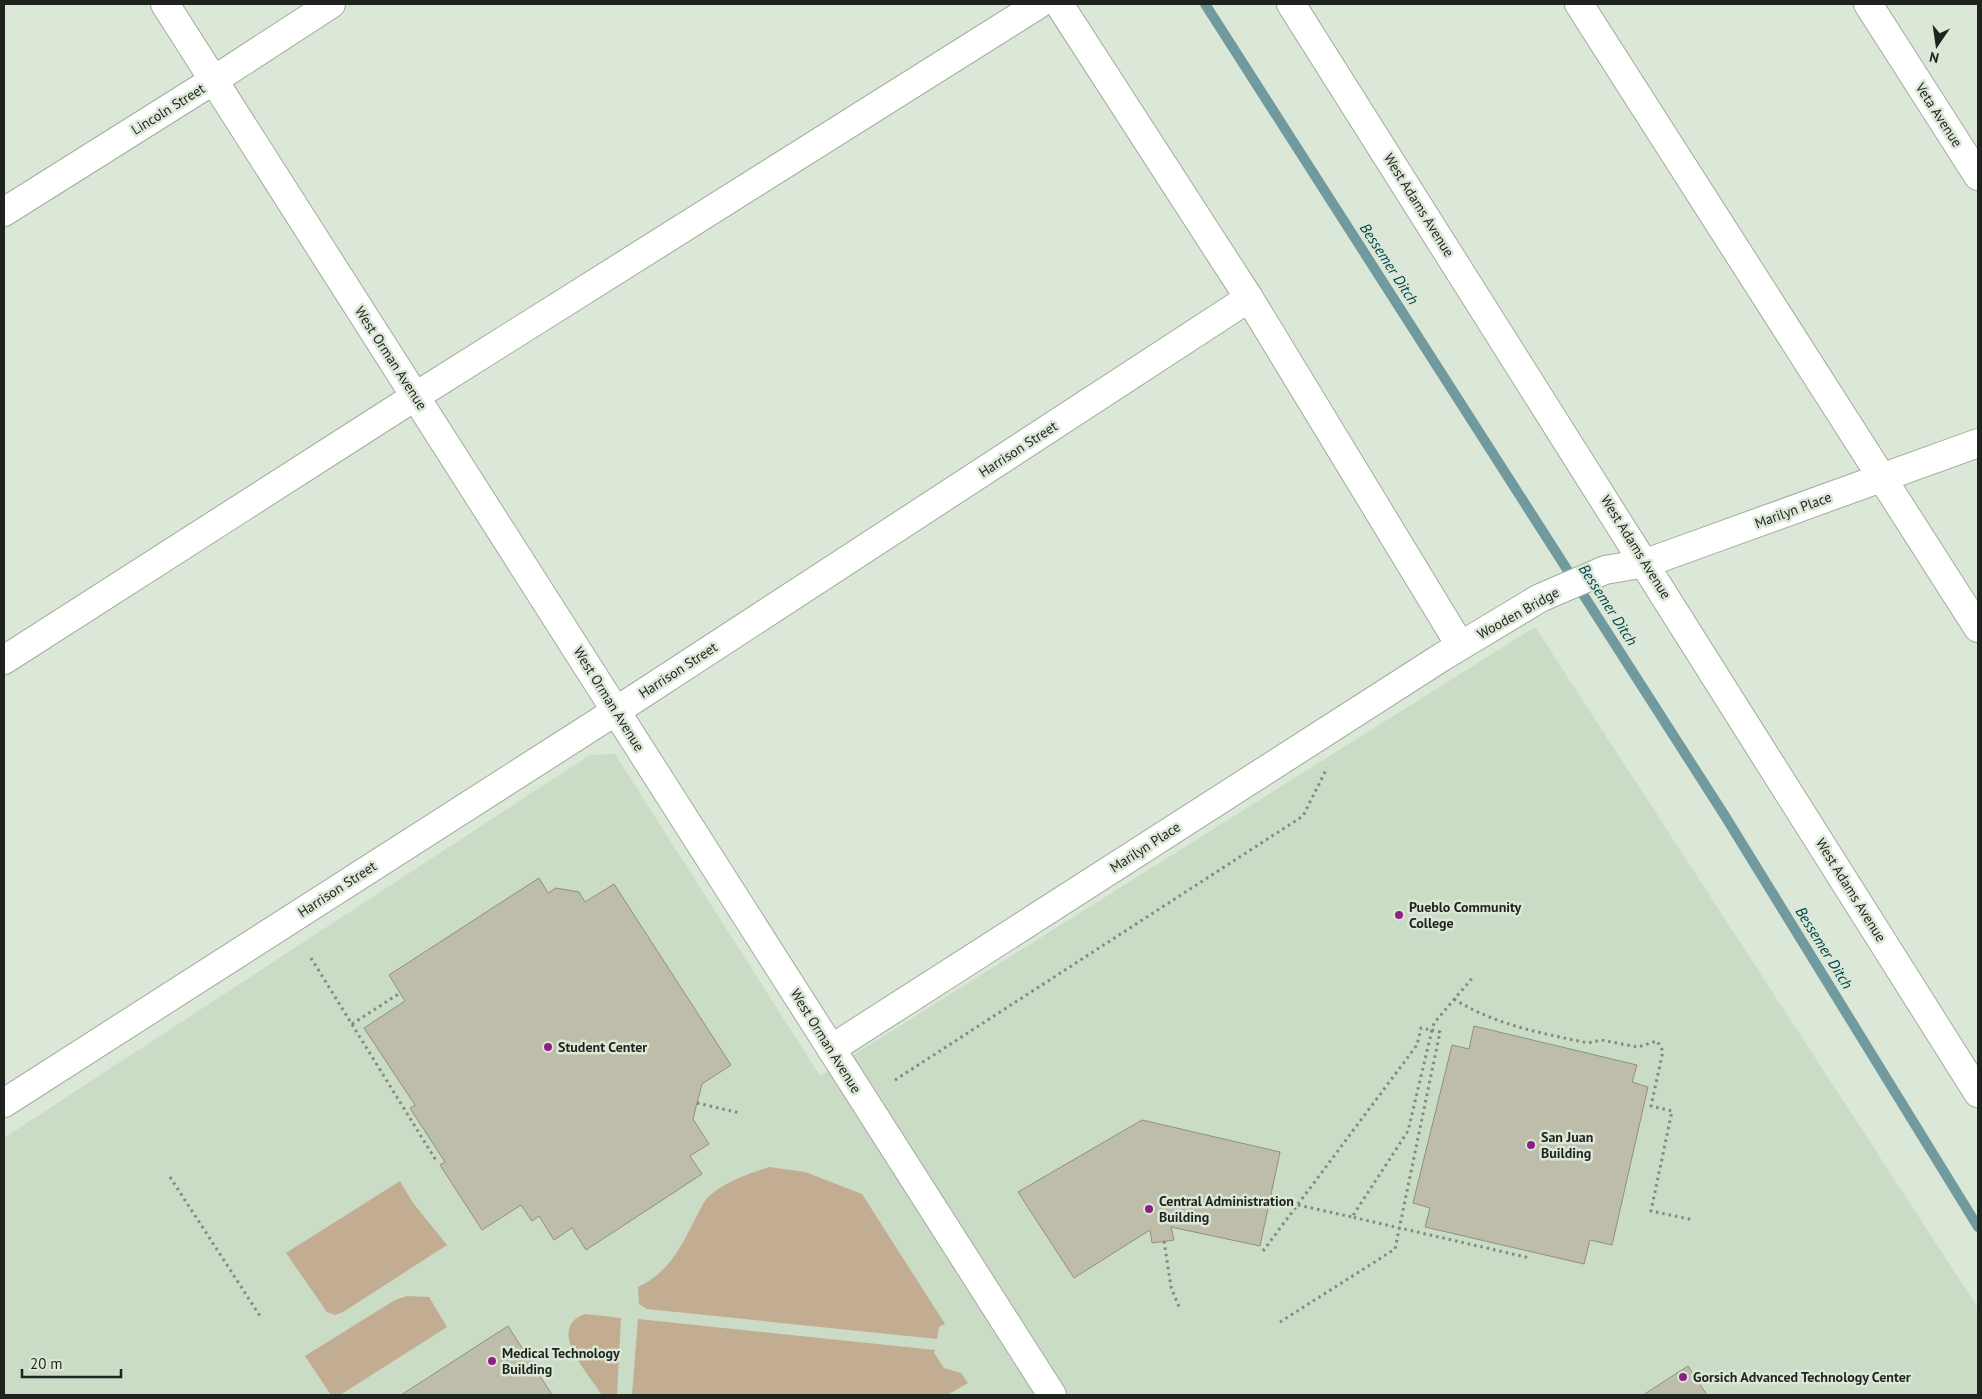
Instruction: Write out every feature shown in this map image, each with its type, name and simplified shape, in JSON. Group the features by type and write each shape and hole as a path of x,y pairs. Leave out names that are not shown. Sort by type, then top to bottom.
{"street":[{"name":"West Orman Avenue","path":"165,4 1052,1395"},
{"name":"Lincoln Street","path":"4,212 331,4"},
{"path":"4,660 416,396 1039,4"},
{"path":"1059,4 1249,298 1460,645"},
{"name":"West Adams Avenue","path":"1291,4 1646,563 1978,1093"},
{"path":"1579,4 1978,628"},
{"name":"Veta Avenue","path":"1868,4 1978,176"},
{"name":"Harrison Street","path":"4,1103 616,711 1249,298"},
{"name":"Marilyn Place","path":"1605,570 1646,563 1978,443"},
{"name":"Wooden Bridge","path":"1460,645 1540,598 1605,570"},
{"name":"Marilyn Place","path":"832,1049 1460,645"}],"path":[{"path":"895,1080 1303,816 1328,767"},
{"path":"312,958 437,1162"},
{"path":"1352,1217 1408,1130 1434,1022 1474,976"},
{"path":"352,1024 400,993"},
{"path":"1454,999 1488,1018 1510,1026 1588,1043 1600,1040 1638,1048 1657,1041 1662,1051 1651,1106 1672,1111 1651,1211 1694,1220"},
{"path":"1263,1251 1417,1045 1421,1028 1440,1032 1394,1248 1280,1322"},
{"path":"696,1103 740,1113"},
{"path":"170,1177 260,1316"},
{"path":"1298,1205 1530,1258"},
{"path":"1164,1242 1170,1286 1179,1307"}],"shaded area":[{"name":"Pueblo Community College","path":"1535,627 1978,1308 1978,1395 4,1395 4,1138 590,755 615,754 820,1076"},
{"path":"769,1167 805,1172 862,1194 945,1324 939,1327 937,1339 647,1309 639,1304 638,1287 657,1275 672,1259 704,1203 711,1195 726,1184"},
{"path":"400,1181 413,1203 447,1245 343,1312 335,1315 327,1312 286,1253"},
{"path":"407,1296 429,1297 447,1327 340,1395 331,1395 305,1356 395,1300"},
{"path":"585,1314 621,1318 617,1395 602,1395 580,1364 569,1340 569,1330 574,1321"},
{"path":"638,1319 935,1350 934,1353 944,1368 961,1373 968,1383 947,1395 632,1395"}],"building":[{"name":"Student Center","path":"539,878 548,893 556,888 579,892 585,902 614,884 731,1065 702,1084 693,1119 709,1144 690,1156 702,1174 586,1250 572,1228 554,1240 539,1216 532,1221 521,1205 482,1230 440,1165 445,1162 410,1108 415,1105 364,1028 405,1001 389,975"},
{"name":"San Juan Building","path":"1474,1026 1637,1065 1632,1082 1648,1087 1612,1245 1590,1240 1584,1264 1425,1227 1430,1208 1413,1203 1452,1045 1469,1049"},
{"name":"Central Administration Building","path":"1142,1120 1280,1152 1260,1246 1171,1227 1174,1240 1152,1243 1150,1230 1074,1278 1018,1192"},
{"name":"Medical Technology Building","path":"508,1326 552,1395 401,1395"},
{"name":"Gorsich Advanced Technology Center","path":"1688,1366 1707,1395 1643,1395"}],"waterway":[{"name":"Bessemer Ditch","path":"1205,4 1725,816 1978,1227"}],"place":[{"name":"Pueblo Community College","path":"1399,915"},
{"name":"Student Center","path":"548,1047"},
{"name":"San Juan Building","path":"1531,1145"},
{"name":"Central Administration Building","path":"1149,1209"},
{"name":"Medical Technology Building","path":"492,1361"},
{"name":"Gorsich Advanced Technology Center","path":"1683,1377"}]}
